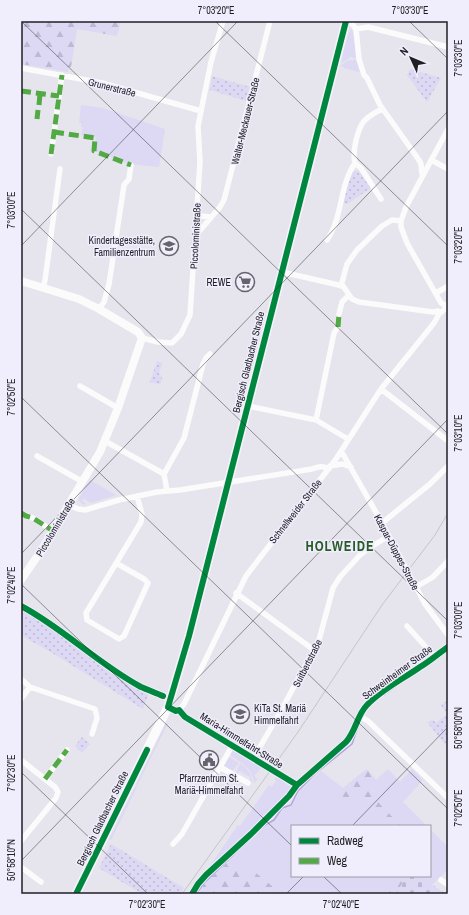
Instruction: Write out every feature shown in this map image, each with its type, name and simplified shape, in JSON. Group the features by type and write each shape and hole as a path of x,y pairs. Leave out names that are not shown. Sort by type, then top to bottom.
{"main road":[{"name":"Bergisch Gladbacher Straße","path":"76,894 168,707 189,636 346,21"}],"street":[{"name":"Piccoloministraße","path":"21,580 83,482 105,441 142,338 158,342 172,343 177,339 186,325 191,310 196,236 200,162 198,126 214,50 223,21"},
{"name":"Walter-Meckauer-Straße","path":"196,236 224,200 270,21"},
{"path":"350,21 356,29 359,59 364,75 367,78 382,109 422,164 422,178"},
{"path":"356,29 368,27 448,47"},
{"name":"Grunerstraße","path":"21,68 102,84 201,111"},
{"path":"51,154 62,75"},
{"path":"327,240 335,227 348,174 355,163 354,153 361,126 369,117 382,109"},
{"path":"282,272 341,286 346,288 349,296 361,303 439,313 447,310 445,305 441,303 403,235 401,221 406,207 448,129"},
{"path":"422,164 431,160"},
{"path":"431,160 448,169"},
{"path":"355,163 361,168 381,199"},
{"path":"99,309 104,302 109,284 124,185 129,179 131,165"},
{"path":"43,288 60,170"},
{"path":"197,211 201,216 211,217"},
{"path":"341,286 347,264 357,250 382,226 392,220 401,221"},
{"path":"21,281 73,297 99,309 138,332 142,338"},
{"path":"436,293 448,286"},
{"path":"339,314 342,302 349,296"},
{"path":"439,313 441,303"},
{"name":"Schnellweider Straße","path":"179,710 184,704 243,580 341,452 381,389 434,323 439,313"},
{"path":"316,420 334,333 338,327"},
{"path":"167,491 164,474 184,438 203,364 210,354"},
{"path":"80,386 118,408"},
{"path":"381,389 448,441"},
{"path":"248,406 316,420 348,439"},
{"path":"105,441 164,474"},
{"name":"Kaspar-Düppes-Straße","path":"341,452 351,467 428,609 448,634"},
{"path":"37,456 83,482"},
{"path":"69,505 85,510 119,500 167,491 324,466 329,467 342,464 351,467"},
{"path":"382,523 430,484 448,466"},
{"path":"312,469 319,471 324,475"},
{"path":"116,562 148,583 122,638 117,638 87,620 86,613 116,562 142,520 142,514 137,496"},
{"path":"21,513 33,518 53,531"},
{"name":"Suitbertstraße","path":"253,759 314,650 321,634 331,592 335,584 360,555 389,536"},
{"path":"416,587 433,578 448,561"},
{"path":"236,593 314,650"},
{"path":"407,626 434,656"},
{"name":"Schweinheimer Straße","path":"297,785 350,739 359,716 368,704 396,682 421,667 448,647"},
{"path":"21,679 30,687 95,709 97,718 92,734"},
{"path":"21,699 30,687"},
{"path":"168,707 176,711 179,710"},
{"name":"Maria-Himmelfahrt-Straße","path":"179,710 185,717 297,785"},
{"path":"359,716 368,721 448,798"},
{"path":"173,844 182,834 232,746"},
{"path":"45,779 67,750"},
{"path":"21,760 57,789 58,795 21,840"},
{"path":"220,767 248,783"},
{"path":"21,868 41,882"},
{"path":"441,880 448,885"}],"green space":[{"path":"21,21 121,21 117,36 77,29 71,67 69,67 68,72 21,64"},
{"path":"351,29 353,32 356,58 349,57 341,63 347,38"},
{"path":"353,59 356,60 360,72 340,66 349,60 353,61"},
{"path":"410,69 441,78 427,102 407,75"},
{"path":"212,76 250,87 246,101 210,90"},
{"path":"81,105 103,108 165,129 159,167 129,164 94,151 96,137 81,135 83,127 81,127 81,123 79,123"},
{"path":"358,171 360,173 371,188 347,204 343,203 351,173"},
{"path":"157,361 162,363 159,374 162,377 161,383 158,384 150,382"},
{"path":"90,480 116,495 91,503 83,498 82,501 86,504 84,505 79,501 79,498"},
{"path":"21,602 119,670 151,687 143,709 21,635"},
{"path":"448,700 448,748 427,722 433,720 436,723 447,714 441,705"},
{"path":"166,723 168,723 137,786 136,785"},
{"path":"82,737 90,744 82,753 75,746"},
{"path":"232,750 261,768 254,776 258,779 254,783 248,769 230,755"},
{"path":"229,757 239,763 232,771 236,773 240,763 249,771 252,783 250,782 250,777 239,771 237,775 224,766"},
{"path":"367,769 376,780 388,769 400,782 412,769 423,780 403,802 426,825 291,825 291,877 406,877 396,894 270,894 227,863 266,826 275,820 282,809 291,806 300,791 321,771 343,788"},
{"path":"367,769 376,780 371,787 374,798 400,825 388,825 389,821 378,809 370,810 366,803 358,799 353,800 347,798 342,800 339,796 343,788"},
{"path":"277,777 292,788 290,791 269,814 203,876 238,825 240,826 269,785 272,787 276,781 274,779"},
{"path":"135,787 137,787 111,840 109,839"},
{"path":"431,830 448,847 448,869 432,885 420,877 431,877"},
{"path":"111,844 184,888 180,894 142,894 99,868"},
{"path":"227,863 251,869 282,894 252,894 250,892 245,894 198,894 204,884"},
{"path":"396,877 406,877 396,894 384,894"},
{"path":"406,877 420,877 446,894 396,894"}],"waterway":[{"path":"384,695 409,677"},
{"path":"196,894 204,883 265,825 274,820 282,808 291,805 298,791 316,773 352,744 359,724"}],"tram line":[{"path":"182,894 298,732 382,605 435,535 448,513"}],"marked path":[{"path":"51,154 62,75"},
{"path":"21,91 59,96"},
{"path":"39,105 40,94"},
{"path":"37,119 38,110"},
{"path":"54,132 95,138 94,151 131,165"},
{"path":"338,327 339,314"},
{"path":"21,513 33,518 53,531"},
{"path":"45,779 67,750"}],"cycle path":[{"path":"297,785 185,717 179,710 176,711 168,707 189,636 346,21"},
{"path":"21,606 51,625 125,678 141,687 163,696"},
{"path":"192,894 206,875 251,834 289,796 297,785 346,742 364,709 373,699 448,647"},
{"path":"76,894 147,750"}],"place":[{"name":"Kindertagesstätte, Familienzentrum","path":"169,246"},
{"name":"REWE","path":"245,282"},
{"name":"KiTa St. Mariä Himmelfahrt","path":"240,714"},
{"name":"Pfarrzentrum St. Mariä-Himmelfahrt","path":"209,760"}],"district":[{"name":"HOLWEIDE","path":"340,546"}]}
